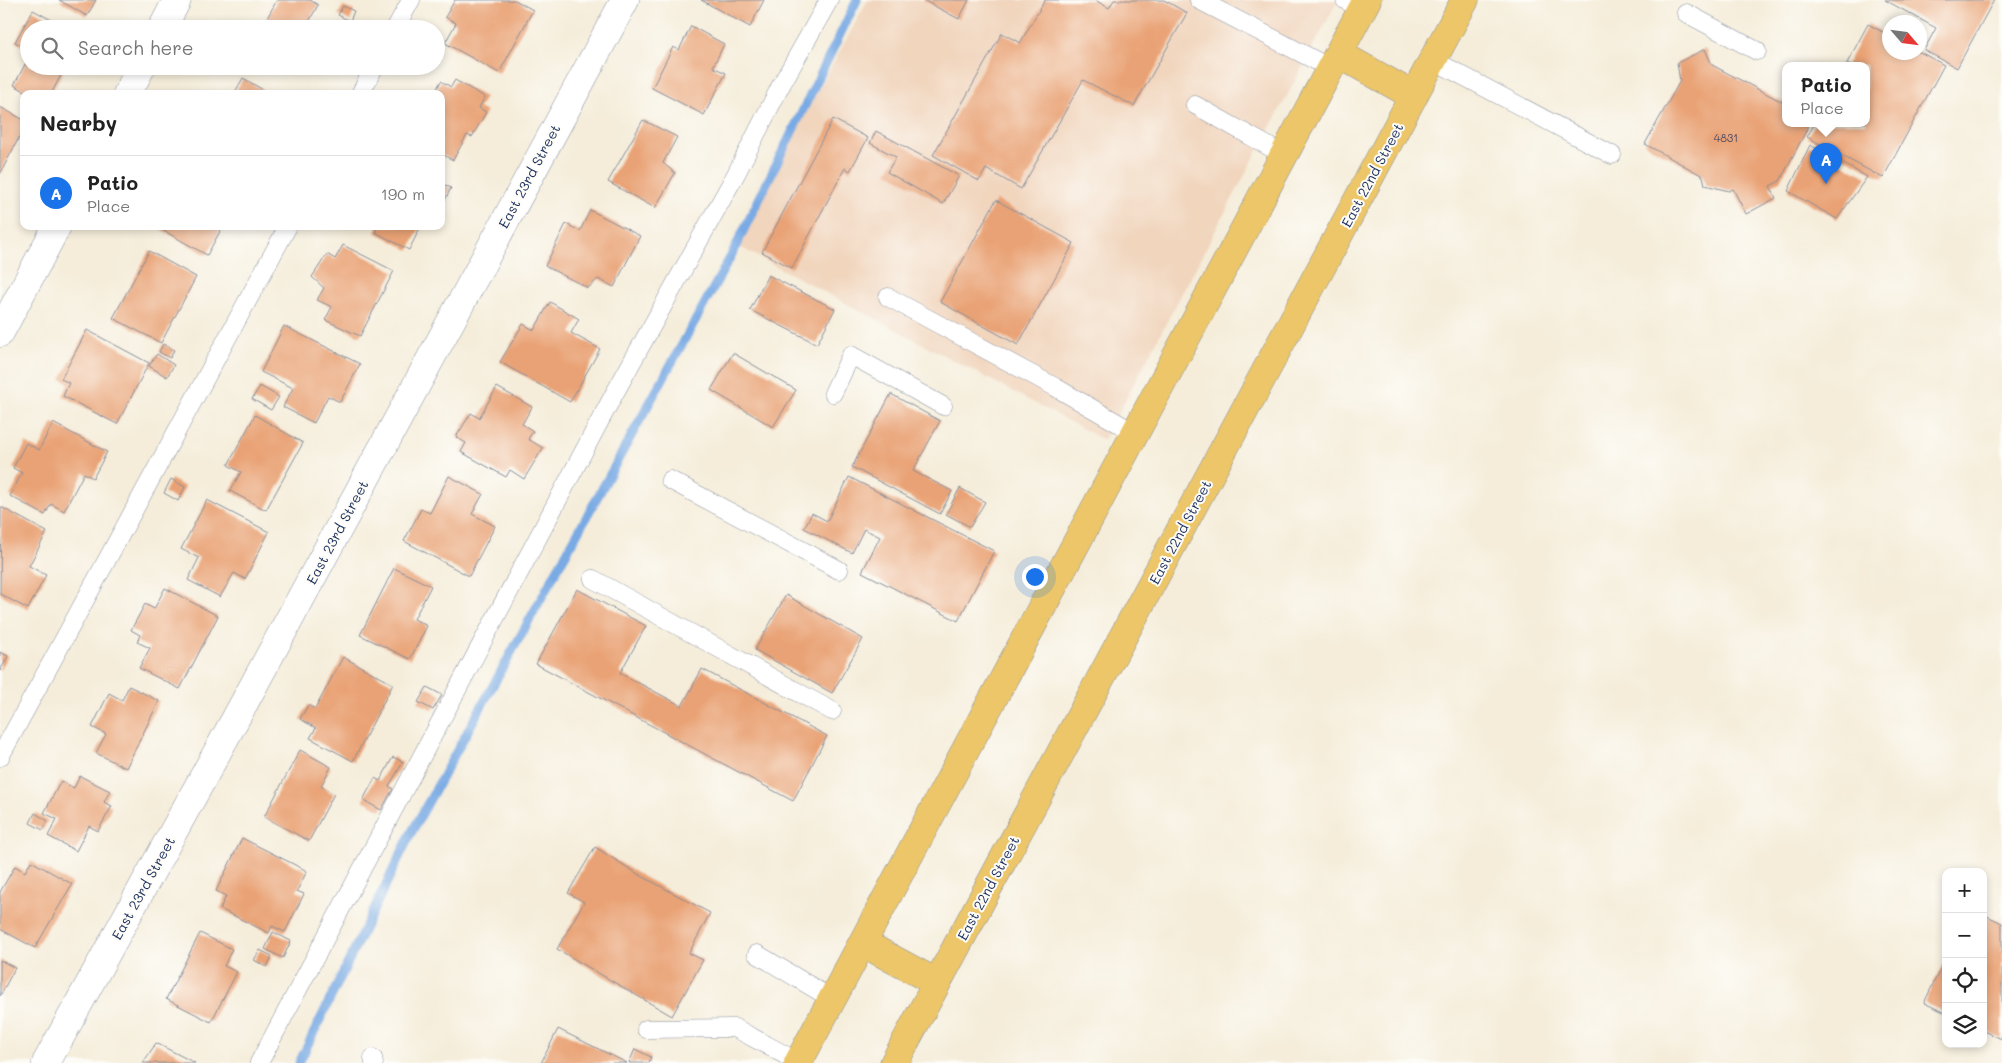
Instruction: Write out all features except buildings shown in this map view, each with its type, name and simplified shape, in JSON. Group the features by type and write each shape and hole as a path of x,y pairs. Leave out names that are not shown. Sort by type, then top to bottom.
{"main road":[{"name":"East 22nd Street","path":"894,1063 1465,0"},
{"path":"798,1062 1334,61 1358,3"},
{"path":"1334,61 1414,96"},
{"path":"863,943 936,983"}],"street":[{"path":"167,20 177,0"},
{"name":"East 23rd Street","path":"46,1063 242,707 625,0"},
{"path":"129,90 137,75"},
{"path":"0,333 55,230"}],"lane":[{"path":"400,20 411,0"},
{"path":"260,1063 612,398 736,174 780,87 828,0"},
{"path":"1199,0 1334,61"},
{"path":"1686,13 1757,51"},
{"path":"1433,60 1612,154"},
{"path":"362,90 370,75"},
{"path":"1195,104 1284,155"},
{"path":"0,757 286,230"},
{"path":"888,297 1135,433"},
{"path":"833,393 851,355 943,406"},
{"path":"670,480 839,570"},
{"path":"593,579 832,711"},
{"path":"757,954 832,1000"},
{"path":"646,1029 735,1028 798,1062"}],"shaded area":[{"path":"868,0 1338,0 1104,440 734,244"}],"waterway":[{"path":"299,1063 409,837 731,256 857,0"}],"place":[{"name":"Patio","path":"1826,184"}]}
